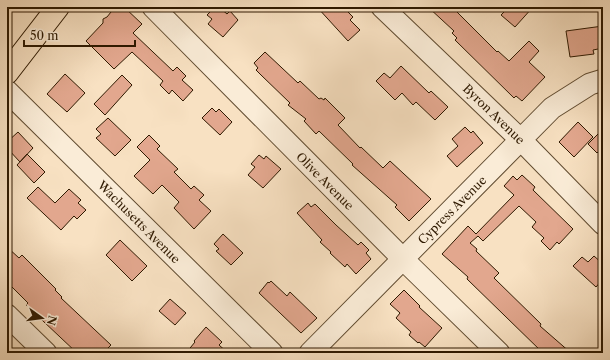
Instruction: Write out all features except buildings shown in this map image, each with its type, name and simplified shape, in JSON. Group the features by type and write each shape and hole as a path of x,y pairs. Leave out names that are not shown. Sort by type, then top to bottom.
{"main road":[{"path":"7,72 58,7"}],"street":[{"name":"Olive Avenue","path":"153,7 403,259 500,353"},
{"name":"Byron Avenue","path":"382,7 521,140 603,224"},
{"name":"Cypress Avenue","path":"310,353 552,108 590,84 603,80"},
{"name":"Wachusetts Avenue","path":"7,91 272,353"},
{"path":"7,315 46,353"}]}
